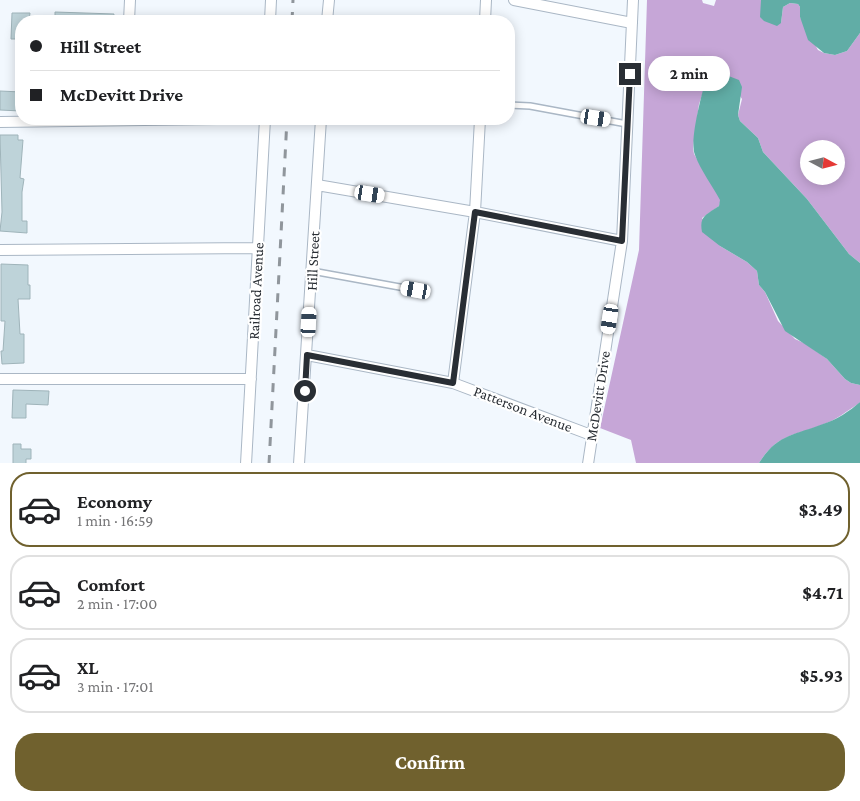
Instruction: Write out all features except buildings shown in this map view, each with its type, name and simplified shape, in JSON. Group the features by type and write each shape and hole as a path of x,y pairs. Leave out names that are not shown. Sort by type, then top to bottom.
{"street":[{"path":"129,15 130,0"},
{"path":"271,15 272,0"},
{"path":"328,15 329,0"},
{"path":"485,15 486,0"},
{"path":"514,0 632,23"},
{"name":"McDevitt Drive","path":"588,463 622,241 634,0"},
{"path":"0,122 15,122"},
{"name":"Railroad Avenue","path":"246,463 265,125"},
{"name":"Hill Street","path":"299,463 321,125"},
{"path":"453,383 475,212 480,125"},
{"path":"317,185 475,212 622,241"},
{"path":"0,250 258,248"},
{"name":"Patterson Avenue","path":"307,355 453,383 591,435"},
{"path":"0,379 251,379"}],"lane":[{"path":"515,105 530,106 628,124"},
{"path":"312,272 416,290"}],"shaded area":[{"path":"647,0 702,0 703,3 714,6 716,0 761,0 781,23 783,7 790,3 798,4 800,7 800,17 818,50 835,55 847,51 860,33 860,263 849,254 807,199 763,152 758,138 740,121 738,115 742,99 726,75 709,75 699,104 693,148 694,154 721,199 719,206 702,218 720,246 747,262 757,271 759,285 765,292 778,321 795,339 806,344 827,359 845,379 860,385 860,402 837,418 780,441 766,453 759,463 636,463 631,440 600,428 639,250"},
{"path":"761,0 860,0 860,33 847,51 835,55 824,53 808,40 800,17 800,7 798,4 790,3 783,7 781,23 777,26 764,21 760,17"},
{"path":"709,75 726,75 739,80 742,87 738,115 740,121 758,138 763,152 807,199 849,254 860,263 860,385 845,379 827,359 785,331 765,292 759,285 757,271 747,262 720,246 702,232 701,227 704,216 719,206 720,200 700,167 694,148 697,117 706,78"},
{"path":"860,402 860,463 759,463 766,453 780,441 833,420"}],"railway":[{"path":"292,15 293,0"},
{"path":"269,463 287,125"}],"route":[{"path":"305,391 307,355 453,383 475,212 622,241 630,74"}]}
